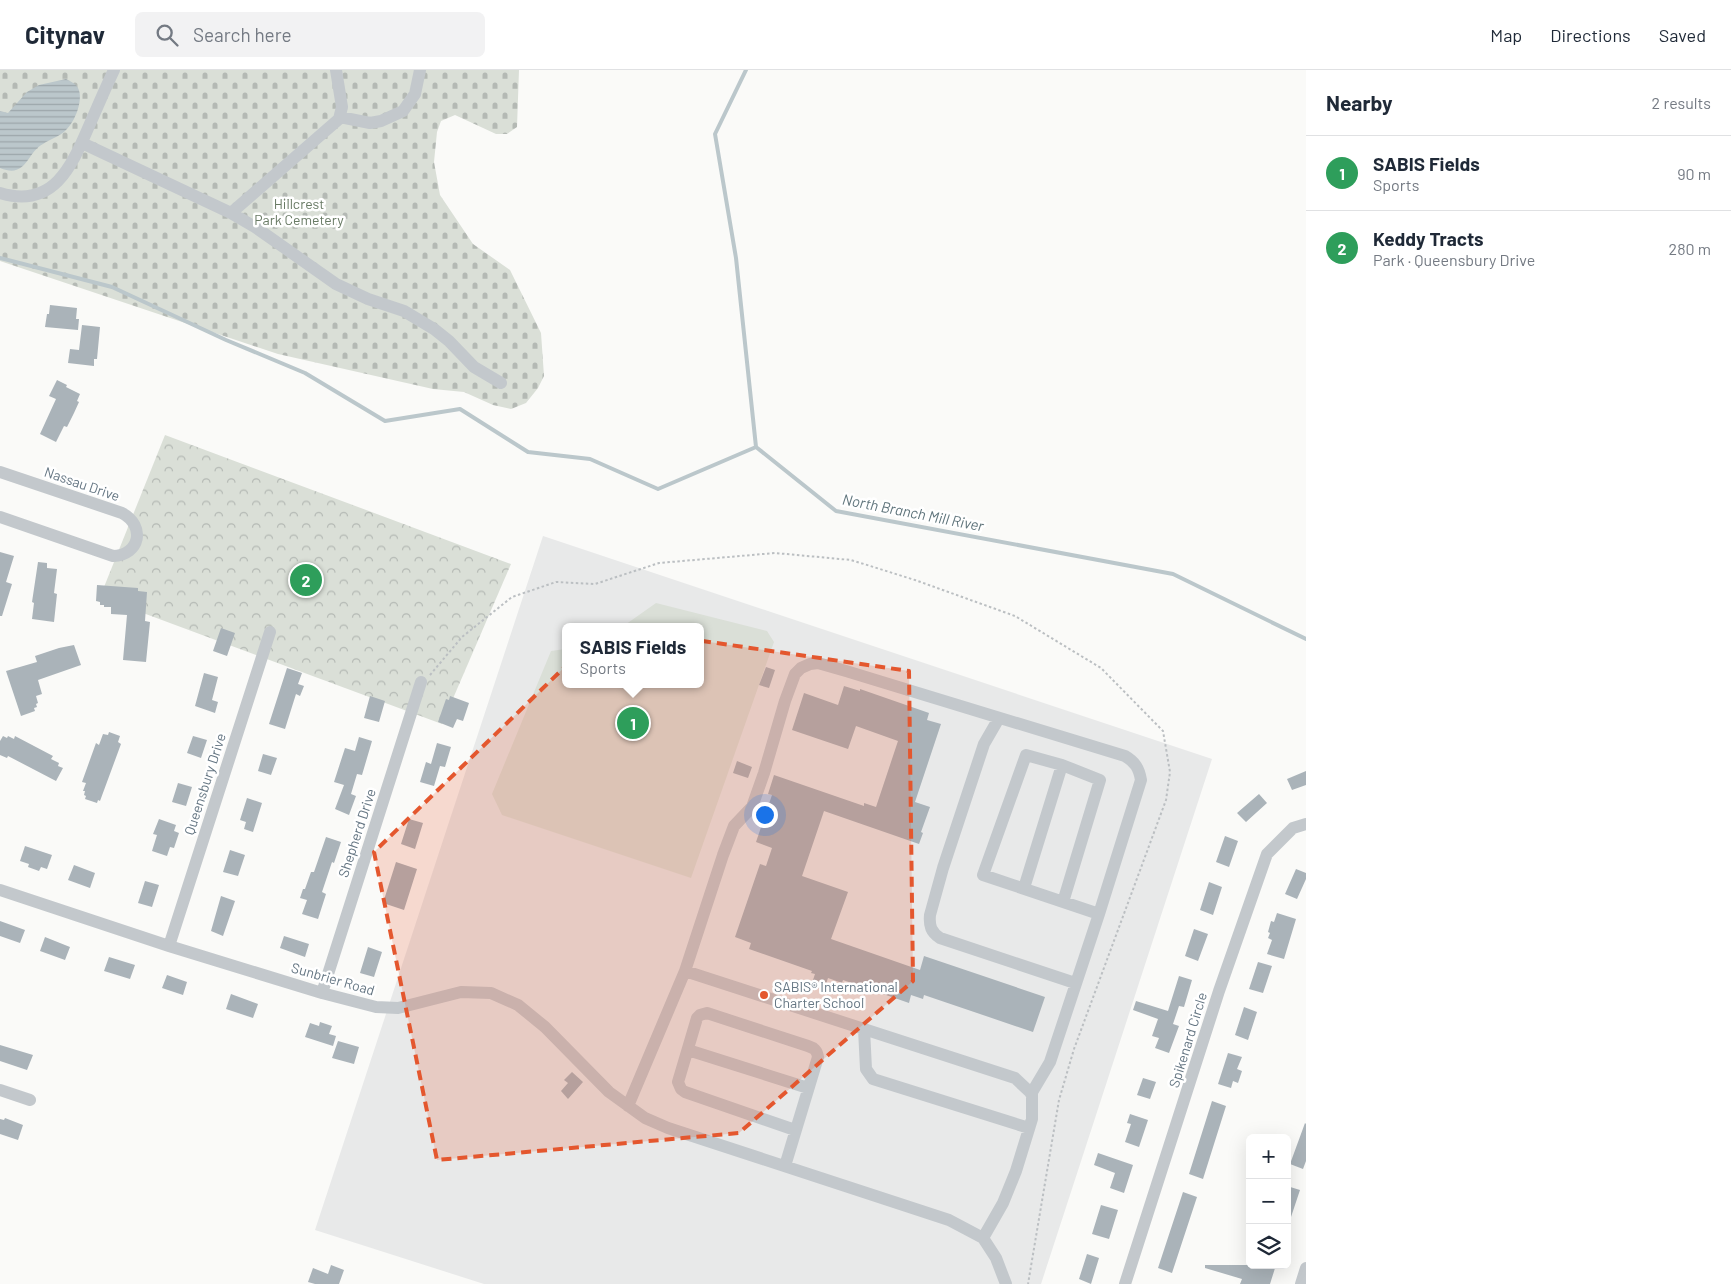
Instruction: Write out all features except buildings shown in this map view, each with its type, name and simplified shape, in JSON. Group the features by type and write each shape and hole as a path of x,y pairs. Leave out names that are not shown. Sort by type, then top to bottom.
{"street":[{"path":"0,193 15,197 27,197 47,191 62,177 82,144 114,70"},
{"path":"230,213 340,117 342,107 336,70"},
{"path":"340,117 370,123 381,121 403,111 415,94 420,70"},
{"path":"82,144 230,213 255,227 336,284 368,299 404,311 434,328 474,368 501,383"},
{"name":"Nassau Drive","path":"0,472 122,514 134,522 137,536 132,549 120,556 113,556 0,517"},
{"name":"Queensbury Drive","path":"169,946 270,632"},
{"path":"628,1106 685,971 722,855 734,826 752,807 784,701 795,674 801,668 818,663 1125,756 1133,761 1138,768 1141,780 1050,1062 1031,1094 1032,1119 1016,1171 1003,1203 983,1238 996,1258 1006,1284"},
{"name":"Shepherd Drive","path":"322,993 421,682"},
{"path":"999,718 984,744 957,825 932,906 930,926 940,938 1075,983"},
{"path":"1063,902 1100,780 1062,765 1026,754 984,875 1024,888 1063,902 1099,914"},
{"path":"1024,888 1062,765"},
{"name":"Spikenard Circle","path":"1125,1284 1219,991 1268,854 1293,828 1306,824"},
{"name":"Sunbrier Road","path":"0,890 169,946 322,993 376,1007 398,1008 461,992 491,993 518,1005 545,1027 609,1092 645,1118 668,1128 949,1220 983,1238"},
{"path":"685,971 1015,1078 1031,1094"},
{"path":"784,1166 818,1057 814,1048 707,1013 700,1015 678,1082 681,1090 795,1130"},
{"path":"864,1029 866,1070 873,1079 1029,1128"},
{"path":"688,1050 808,1088"},
{"path":"0,1090 30,1100"},
{"path":"1301,1284 1306,1268"}],"path":[{"path":"421,682 434,672 462,637 512,597 556,582 595,584 659,563 776,553 851,560 1015,616 1101,668 1164,731 1170,772 1166,800 1077,1041 1059,1100 1028,1284"}],"highlighted area":[{"path":"606,627 909,671 913,981 739,1133 437,1160 374,852"}],"shaded area":[{"path":"66,79 78,88 80,93 78,110 69,126 66,130 37,148 21,168 9,170 0,168 0,111 8,113 27,92 39,85"},
{"name":"SABIS® International Charter School","path":"543,536 1212,759 1041,1284 484,1284 315,1230"}],"green space":[{"name":"Hillcrest Park Cemetery","path":"0,70 519,70 517,127 507,134 496,134 455,115 441,121 437,132 434,162 440,195 473,244 510,270 541,333 544,376 538,388 526,403 511,409 493,405 464,392 433,389 278,354 0,261"},
{"path":"165,435 511,564 442,724 100,597"},
{"path":"656,603 767,631 774,642 691,878 502,815 492,794 551,651 562,649 562,688 704,688 704,623 628,623"}],"waterway":[{"name":"North Branch Mill River","path":"746,70 715,134 736,258 756,447 836,511 1173,574 1306,639"},
{"path":"0,258 112,287 226,340 305,373 385,421 460,409 528,452 590,459 658,489 756,447"}],"place":[{"name":"Keddy Tracts","path":"306,580"},
{"name":"SABIS Fields","path":"633,723"},
{"name":"SABIS® International Charter School","path":"764,995"}]}
